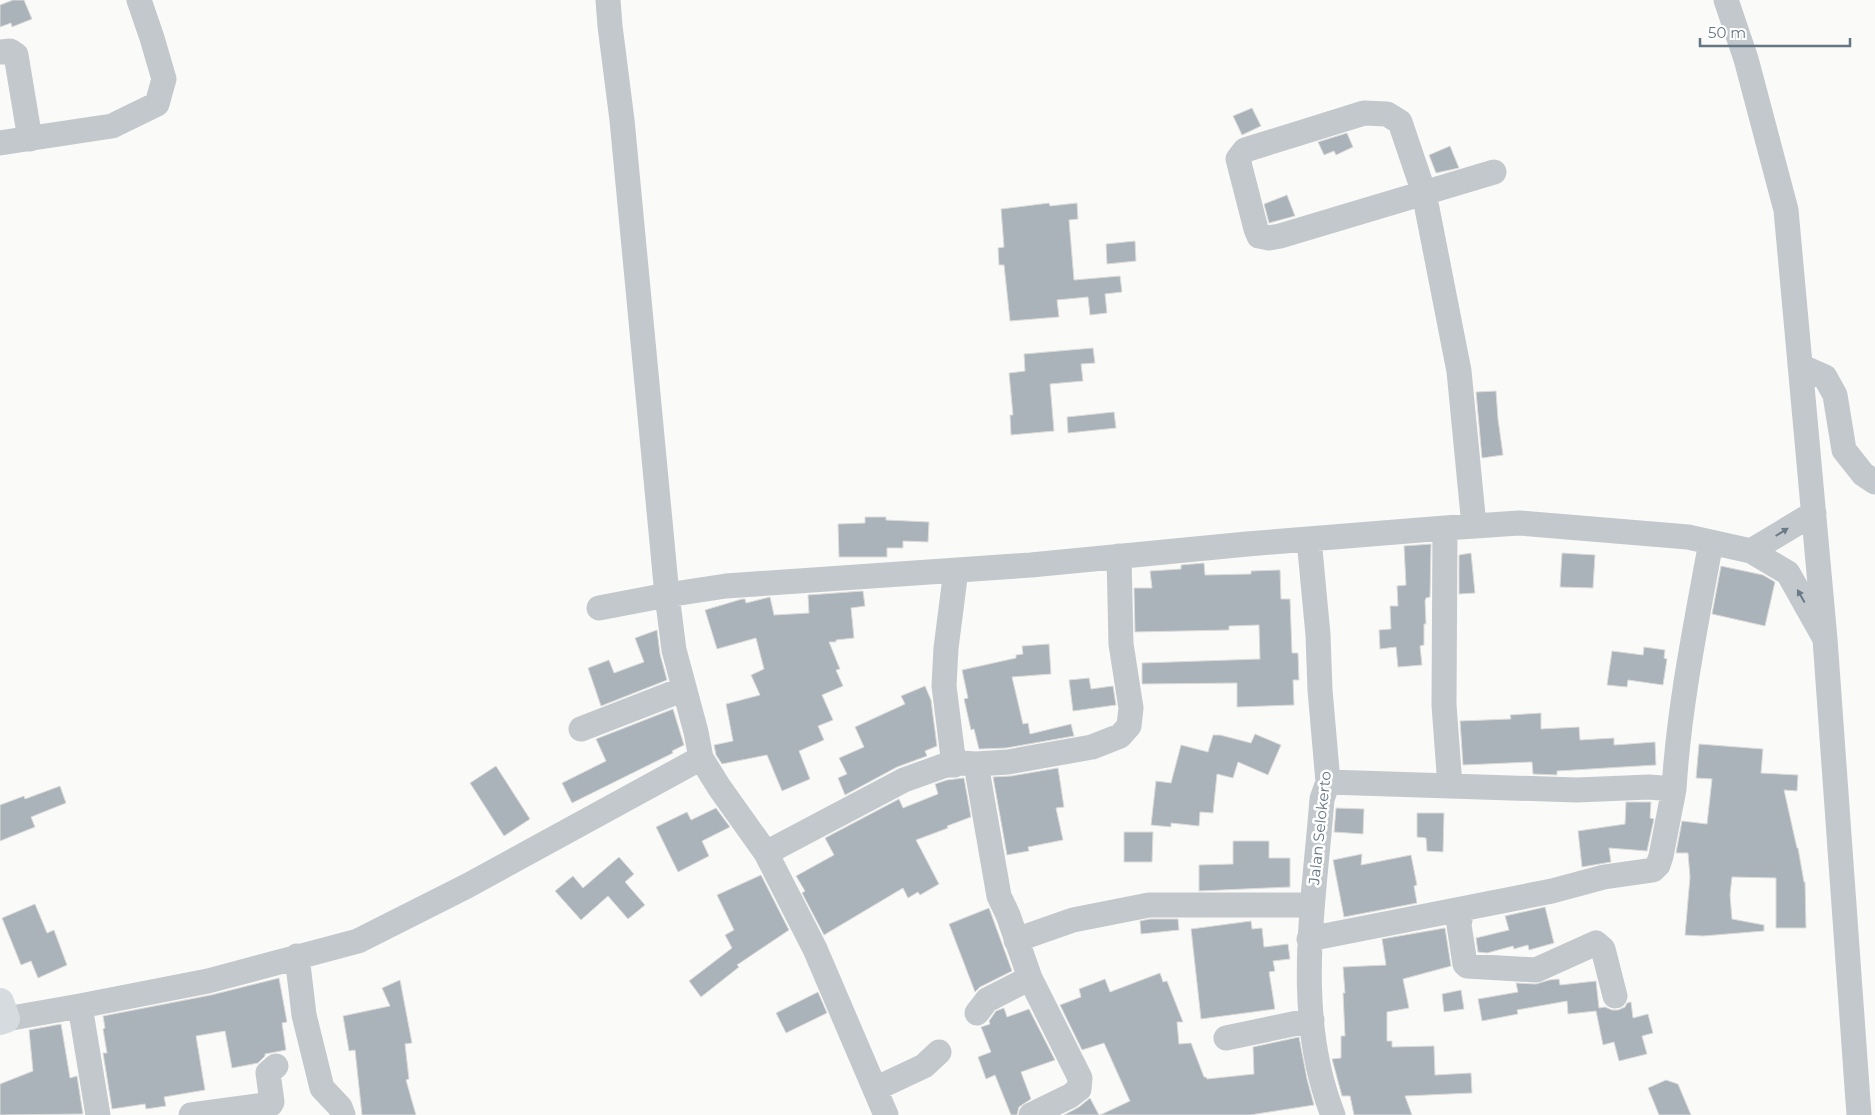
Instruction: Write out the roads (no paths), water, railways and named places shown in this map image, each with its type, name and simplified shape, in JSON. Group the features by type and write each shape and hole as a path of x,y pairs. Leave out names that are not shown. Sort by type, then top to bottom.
{"street":[{"path":"0,143 112,126 157,104 164,79 139,0"},
{"path":"608,0 622,120 674,650 701,758 719,787 766,853 815,949 886,1115"},
{"path":"1726,0 1746,59 1786,210 1825,639 1859,1115"},
{"path":"0,52 10,51 16,55 30,139"},
{"path":"1474,526 1459,371 1424,193 1400,122 1388,114 1364,113 1245,150 1238,159 1256,229 1259,236 1269,238 1280,236 1424,193 1494,172"},
{"path":"1800,366 1825,377 1835,395 1844,450 1863,474 1875,482"},
{"path":"1751,552 1814,513"},
{"path":"599,608 667,594 726,586 956,570 1309,539 1519,524 1688,537 1751,552 1788,573 1825,639"},
{"path":"1445,528 1444,704 1450,786"},
{"name":"Jalan Selokerto","path":"1309,539 1328,782 1322,799 1308,965 1313,1047 1325,1096 1332,1115"},
{"path":"1309,939 1552,891 1604,877 1653,870 1658,865 1661,856 1674,789 1676,751 1683,692 1711,542"},
{"path":"766,853 904,780 943,766 1008,762 1092,747 1120,736 1129,726 1131,708 1121,644 1119,556"},
{"path":"956,570 946,648 944,686 1000,896 1030,978 1080,1078 1080,1089 1031,1115"},
{"path":"580,728 684,689"},
{"path":"2,1014 80,1006 208,981 358,941 467,886 701,758"},
{"path":"1328,782 1577,790 1649,787 1674,789"},
{"path":"1016,940 1073,920 1149,905 1312,906"},
{"path":"1462,908 1459,926 1465,964 1467,966 1536,970 1596,944 1603,948 1615,996"},
{"path":"297,956 304,1014 322,1088 340,1107 343,1115"},
{"path":"977,1013 987,1000 1030,978"},
{"path":"80,1006 98,1115"},
{"path":"1226,1038 1312,1020"},
{"path":"875,1089 924,1066 939,1052"},
{"path":"192,1115 271,1104 268,1074 276,1066"}]}
